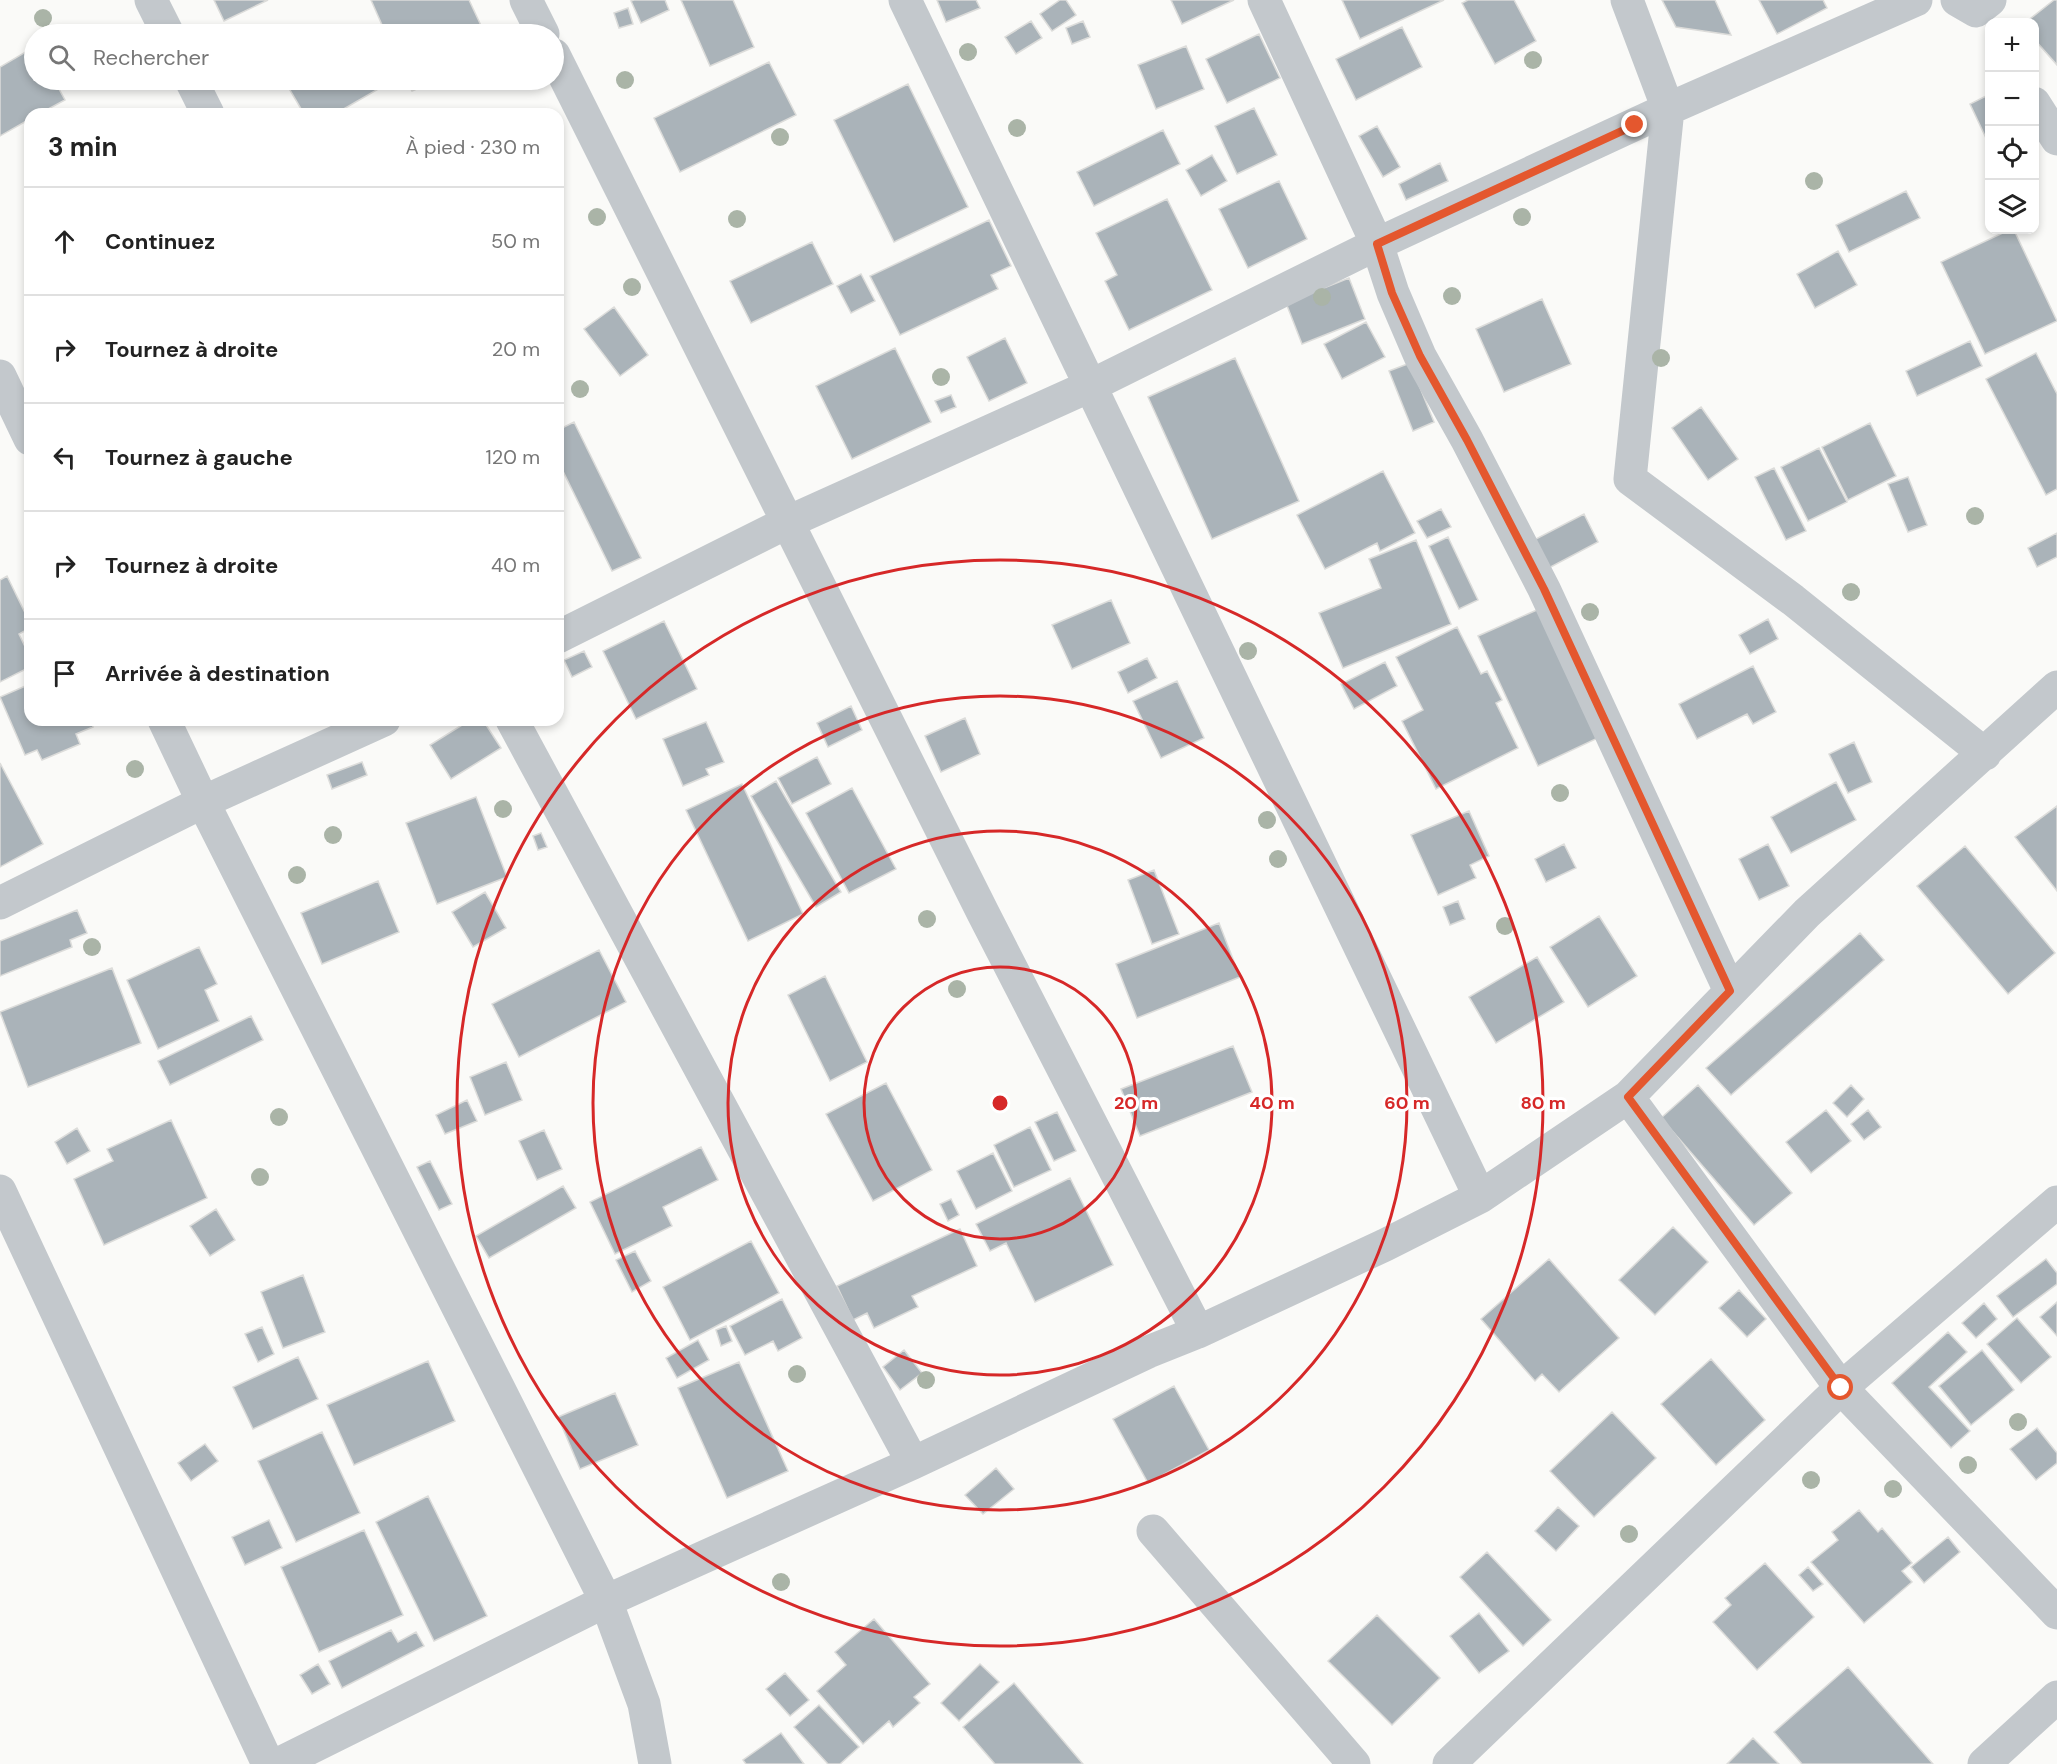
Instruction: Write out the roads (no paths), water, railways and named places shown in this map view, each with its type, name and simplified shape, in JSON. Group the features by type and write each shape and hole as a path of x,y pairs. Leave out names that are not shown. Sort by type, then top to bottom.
{"street":[{"path":"151,0 163,24"},
{"path":"526,0 538,24"},
{"path":"905,0 1480,1197"},
{"path":"1264,0 1377,244 1392,293 1420,356 1467,440 1544,589 1730,991"},
{"path":"1627,0 1668,109 1630,479 1792,600 1985,754"},
{"path":"564,634 788,522 1090,386 1377,244 1668,109 1916,0"},
{"path":"564,75 988,924 1198,1332"},
{"path":"196,90 205,108"},
{"path":"2039,111 2057,139"},
{"path":"0,376 24,426"},
{"path":"278,1764 606,1601 913,1463 1148,1352 1198,1332 1385,1245 1480,1197 1628,1097 1807,914 2057,687"},
{"path":"167,726 606,1601 644,1704 655,1764"},
{"path":"0,903 203,802 371,726"},
{"path":"515,726 913,1463"},
{"path":"1628,1097 1841,1388 2057,1613"},
{"path":"0,1191 268,1764"},
{"path":"1449,1764 1841,1388 2057,1202"},
{"path":"1153,1531 1354,1764"},
{"path":"1984,1764 2057,1697"}]}
